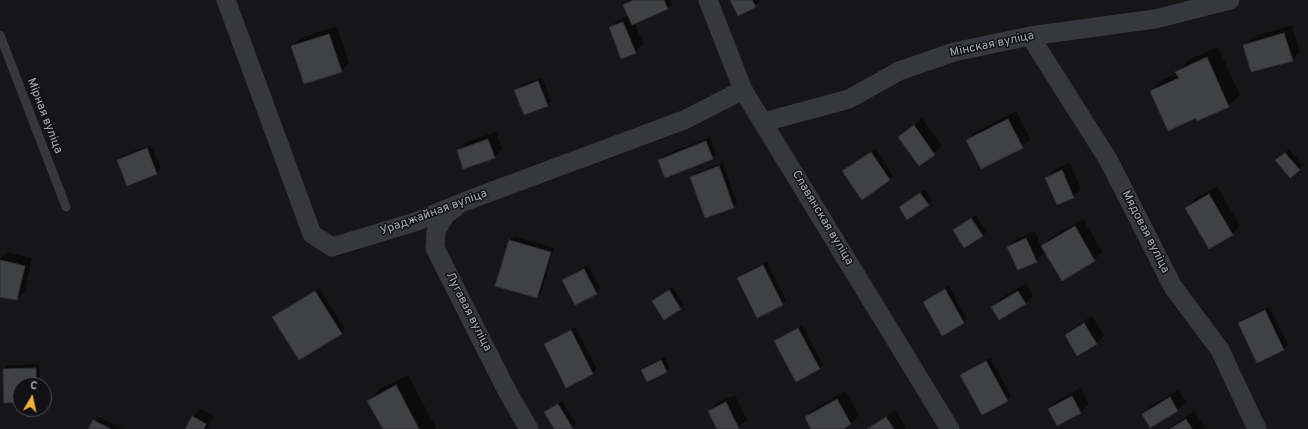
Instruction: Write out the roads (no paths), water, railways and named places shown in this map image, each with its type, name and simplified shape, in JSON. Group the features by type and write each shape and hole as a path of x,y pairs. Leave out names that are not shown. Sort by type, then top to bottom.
{"street":[{"name":"Ураджайная вуліца","path":"226,0 312,234 332,247 415,222 466,201 684,120 743,90"},
{"name":"Славянская вуліца","path":"708,0 743,90 764,122 950,429"},
{"name":"Мінская вуліца","path":"764,122 849,99 899,70 954,52 1030,36 1155,19 1230,0"},
{"name":"Мядовая вуліца","path":"1030,36 1110,161 1173,287 1220,350 1257,429"},
{"name":"Лугавая вуліца","path":"466,201 446,214 436,231 436,248 507,391 529,429"}],"lane":[{"name":"Мірная вуліца","path":"0,34 66,207"}]}
